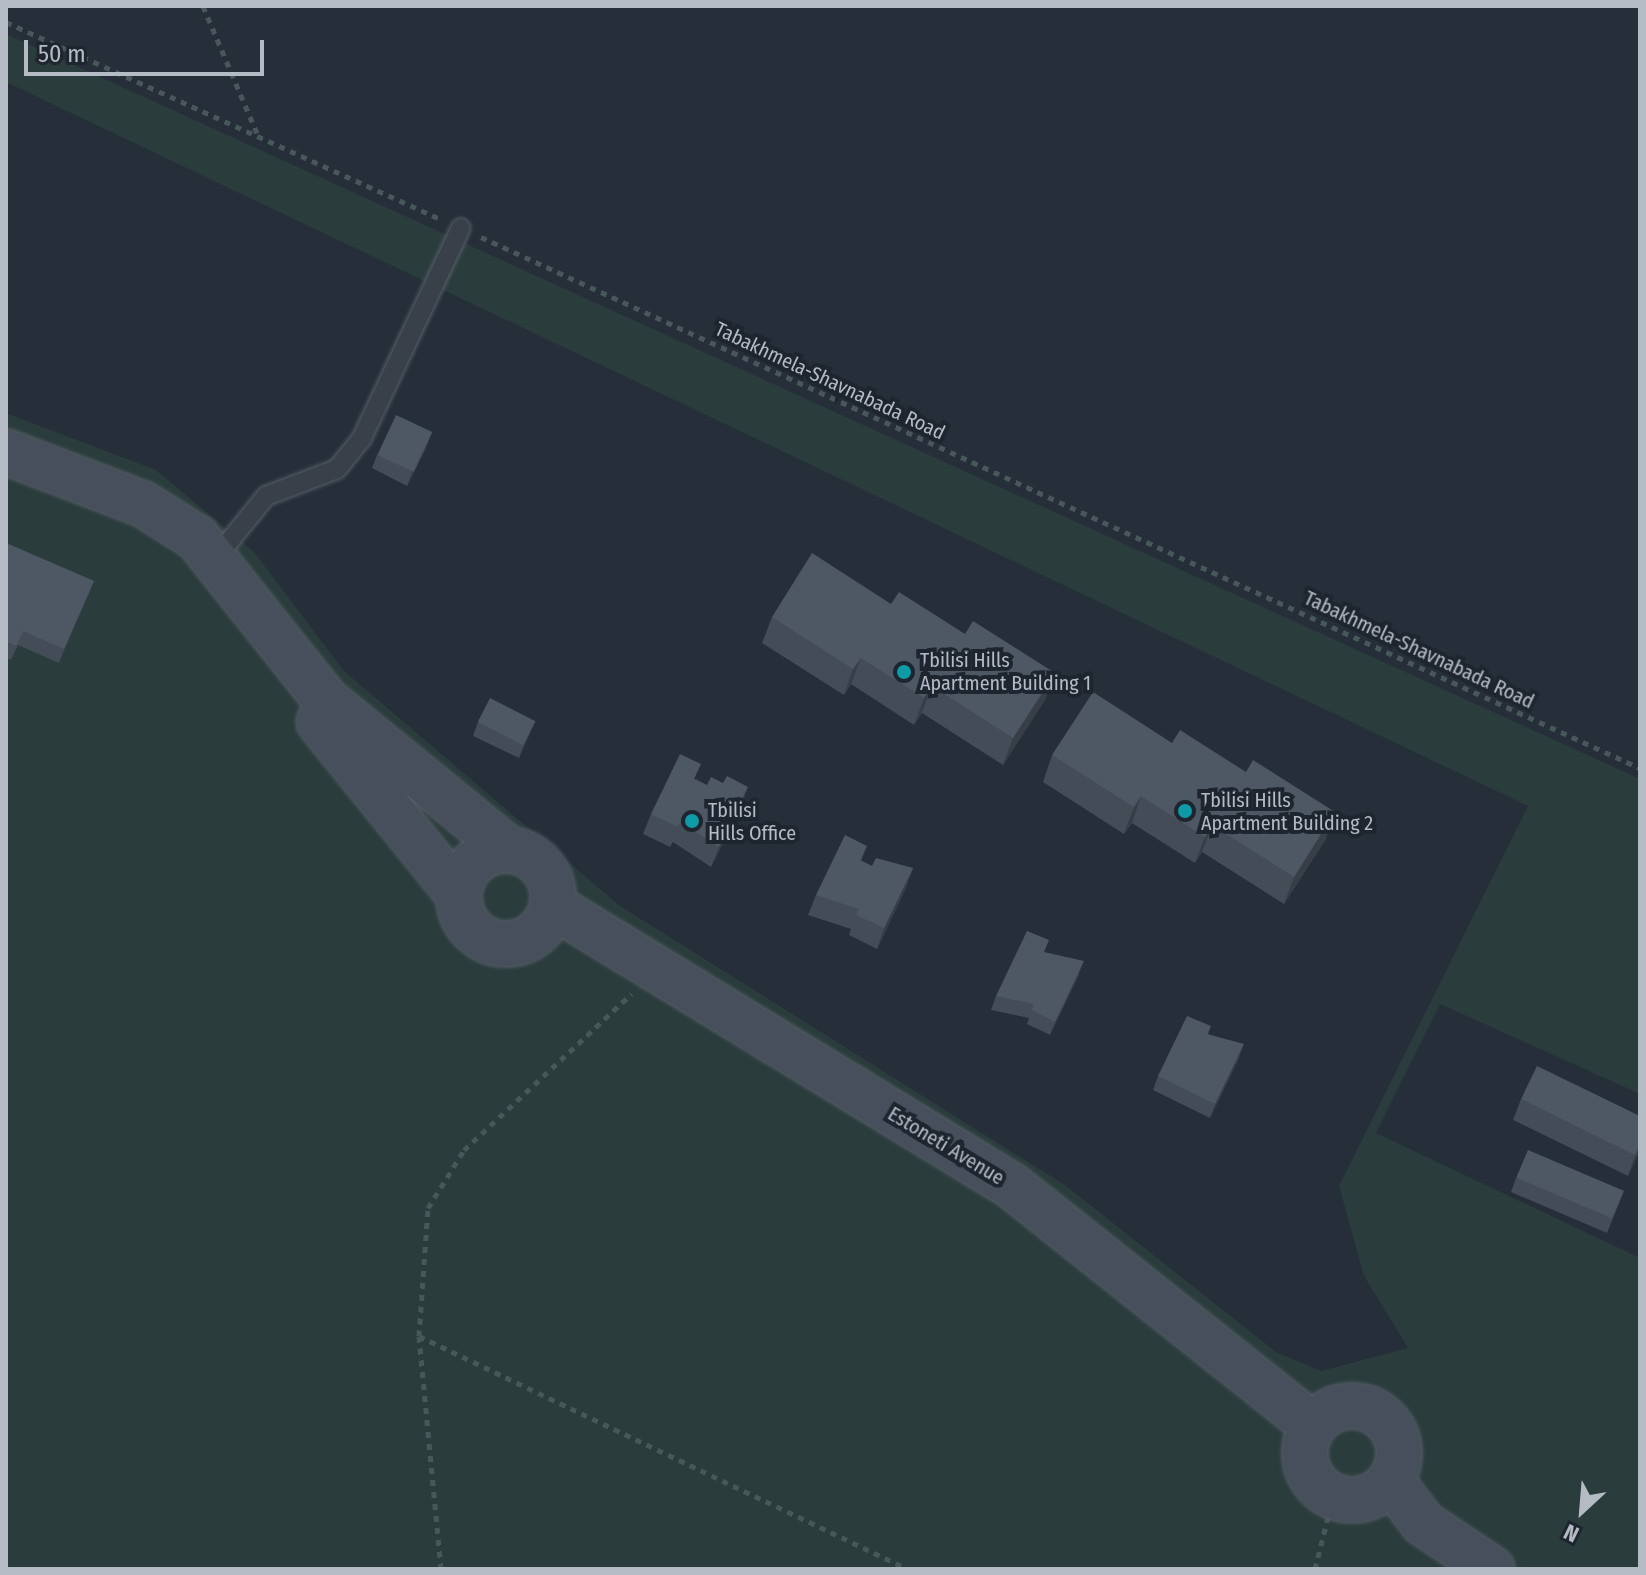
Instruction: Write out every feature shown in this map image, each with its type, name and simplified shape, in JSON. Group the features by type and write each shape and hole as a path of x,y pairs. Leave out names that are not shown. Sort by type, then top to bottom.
{"street":[{"path":"6,452 143,504 215,559 282,648 364,737 509,850 544,868 553,906 530,938 510,944 473,931 459,895 344,758 308,707 282,648"},
{"path":"459,895 467,871 485,855 509,850"},
{"name":"Estoneti Avenue","path":"553,906 1012,1186 1313,1425"},
{"path":"1350,1405 1380,1416 1399,1441 1391,1481 1365,1498 1333,1497 1306,1465 1313,1425 1350,1405"},
{"path":"1391,1481 1423,1523 1492,1569"}],"lane":[{"path":"215,559 266,496 337,469 362,438 461,228"}],"path":[{"path":"203,6 257,134"},
{"name":"Tabakhmela-Shavnabada Road","path":"6,22 1640,768"},
{"path":"441,1569 419,1336 428,1208 464,1150 542,1084 657,968"},
{"path":"419,1336 908,1569"},
{"path":"1315,1569 1333,1497"}],"shaded area":[{"path":"6,34 1640,779 1640,1094 1440,1004 1376,1133 1640,1258 1640,1569 6,1569 6,413 156,470 254,552 344,671 620,906 1065,1185 1276,1352 1321,1371 1408,1348 1364,1276 1339,1186 1528,806 6,82"}],"building":[{"path":"396,415 432,432 414,472 377,455"},
{"path":"6,543 94,581 64,649 23,631 16,646 6,642"},
{"name":"Tbilisi Hills Apartment Building 1","path":"812,553 891,604 899,592 965,634 973,621 1055,673 1013,738 932,686 924,698 861,658 853,669 772,617"},
{"name":"Tbilisi Hills Apartment Building 2","path":"1093,692 1172,743 1180,730 1246,772 1253,760 1335,812 1294,877 1212,825 1205,837 1141,796 1134,807 1052,755"},
{"path":"490,698 535,721 523,745 478,722"},
{"name":"Tbilisi Hills Office","path":"680,754 701,764 694,779 707,785 711,777 723,783 727,776 748,787 719,847 680,822 678,827 651,814"},
{"name":"Tbilisi Hills Office","path":"845,835 867,846 860,860 872,866 876,858 913,868 884,928 856,915 859,909 816,895"},
{"path":"1027,931 1049,940 1044,952 1084,961 1055,1022 1032,1010 1034,1004 996,996"},
{"path":"1187,1016 1211,1026 1207,1034 1244,1044 1215,1104 1158,1076"},
{"path":"1537,1066 1640,1116 1640,1145 1635,1155 1521,1099"},
{"path":"1528,1150 1624,1191 1612,1218 1516,1178"}],"place":[{"name":"Tbilisi Hills Apartment Building 1","path":"904,672"},
{"name":"Tbilisi Hills Apartment Building 2","path":"1185,811"},
{"name":"Tbilisi Hills Office","path":"692,821"}]}
